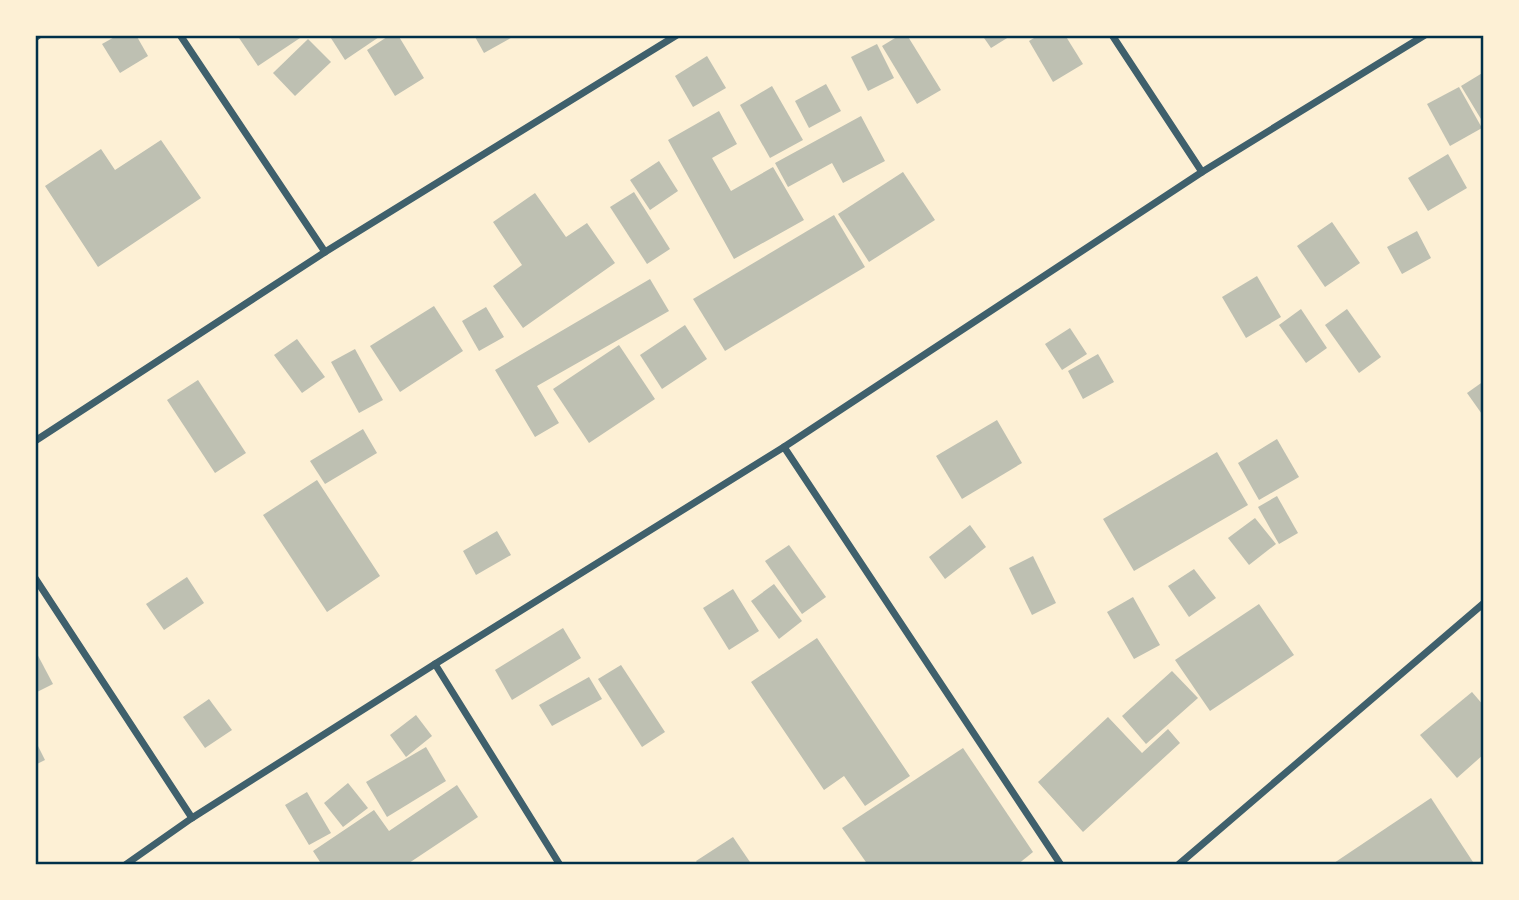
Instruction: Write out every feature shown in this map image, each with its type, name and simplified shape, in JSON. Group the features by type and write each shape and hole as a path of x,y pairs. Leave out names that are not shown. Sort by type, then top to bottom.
{"street":[{"path":"180,35 325,252"},
{"path":"35,441 325,252 677,35"},
{"path":"1112,35 1202,172"},
{"path":"125,865 192,818 784,447 1202,172 1425,35"},
{"path":"784,447 1061,865"},
{"path":"35,578 192,818"},
{"path":"1178,865 1484,603"},
{"path":"435,664 560,865"}],"building":[{"path":"118,35 136,35 148,56 120,73 102,44"},
{"path":"237,35 297,35 300,38 258,66"},
{"path":"329,35 382,35 345,60"},
{"path":"390,35 398,35 424,78 395,96 367,50"},
{"path":"474,35 516,35 484,53"},
{"path":"900,35 907,35 941,90 917,104 882,46"},
{"path":"982,35 1012,35 991,48"},
{"path":"1039,35 1065,35 1083,64 1053,82 1029,41"},
{"path":"308,39 331,62 295,96 273,73"},
{"path":"877,44 894,78 868,91 851,57"},
{"path":"707,56 726,88 693,107 675,76"},
{"path":"1484,72 1484,124 1461,86"},
{"path":"826,84 841,111 809,128 795,101"},
{"path":"772,86 803,140 770,158 740,105"},
{"path":"1459,87 1482,128 1450,146 1427,104"},
{"path":"719,111 737,144 712,158 731,191 773,167 804,220 734,259 668,140"},
{"path":"861,116 885,161 843,183 832,163 788,187 775,163"},
{"path":"161,140 201,198 98,267 45,186 101,149 115,170"},
{"path":"1448,154 1467,188 1428,211 1408,178"},
{"path":"659,161 678,191 650,210 630,180"},
{"path":"903,172 935,220 869,262 838,214"},
{"path":"634,192 670,249 647,264 610,207"},
{"path":"535,193 566,237 587,223 615,263 523,328 493,286 522,265 493,222"},
{"path":"834,215 865,267 725,351 693,299"},
{"path":"1332,222 1360,263 1325,287 1297,246"},
{"path":"1417,231 1431,258 1402,274 1387,247"},
{"path":"1257,276 1281,317 1246,338 1222,297"},
{"path":"650,279 669,311 537,386 559,423 535,437 495,370"},
{"path":"434,306 463,351 400,392 370,346"},
{"path":"486,307 504,337 479,351 462,321"},
{"path":"1301,309 1327,348 1306,363 1279,325"},
{"path":"1347,309 1381,357 1359,373 1325,325"},
{"path":"685,325 707,359 662,389 640,355"},
{"path":"1070,328 1087,354 1062,370 1045,344"},
{"path":"297,339 325,377 302,393 274,355"},
{"path":"619,345 655,399 589,443 553,389"},
{"path":"355,349 383,400 359,413 331,362"},
{"path":"1098,354 1114,382 1083,399 1068,371"},
{"path":"198,380 246,453 215,473 167,400"},
{"path":"1484,381 1484,417 1467,393"},
{"path":"997,420 1022,463 962,499 936,456"},
{"path":"363,429 377,453 325,484 310,461"},
{"path":"1277,439 1299,477 1259,500 1238,463"},
{"path":"1217,452 1248,505 1134,571 1103,519"},
{"path":"317,480 380,576 327,612 263,515"},
{"path":"1277,496 1298,533 1279,544 1258,507"},
{"path":"1255,518 1276,544 1249,565 1228,538"},
{"path":"970,525 986,547 945,579 929,557"},
{"path":"497,531 511,555 476,575 463,551"},
{"path":"789,545 826,597 802,614 765,561"},
{"path":"1033,556 1056,603 1032,615 1009,568"},
{"path":"1194,569 1216,598 1189,617 1168,586"},
{"path":"187,577 204,603 164,630 146,604"},
{"path":"774,584 802,621 779,639 751,601"},
{"path":"733,589 759,631 729,650 703,608"},
{"path":"1133,597 1160,645 1134,659 1107,612"},
{"path":"1259,604 1294,655 1210,711 1175,660"},
{"path":"563,628 581,658 512,700 495,670"},
{"path":"817,638 910,776 865,806 844,776 824,790 751,682"},
{"path":"35,650 53,684 35,693"},
{"path":"621,665 665,732 642,747 598,679"},
{"path":"1172,671 1198,698 1146,744 1122,716"},
{"path":"589,677 602,699 552,726 539,705"},
{"path":"1472,692 1484,706 1484,754 1457,778 1420,735"},
{"path":"209,699 232,730 205,748 183,717"},
{"path":"416,715 432,736 406,757 390,735"},
{"path":"1108,717 1142,753 1168,729 1180,743 1083,832 1038,782"},
{"path":"35,740 45,760 35,765"},
{"path":"426,747 446,781 387,817 366,782"},
{"path":"963,748 1033,852 1017,865 868,865 842,828"},
{"path":"348,783 368,808 343,827 324,803"},
{"path":"457,785 478,817 406,865 322,865 313,851 374,810 389,831"},
{"path":"307,792 331,833 309,845 285,805"},
{"path":"1431,798 1475,865 1331,865"},
{"path":"733,837 752,865 699,865 696,861"}]}
